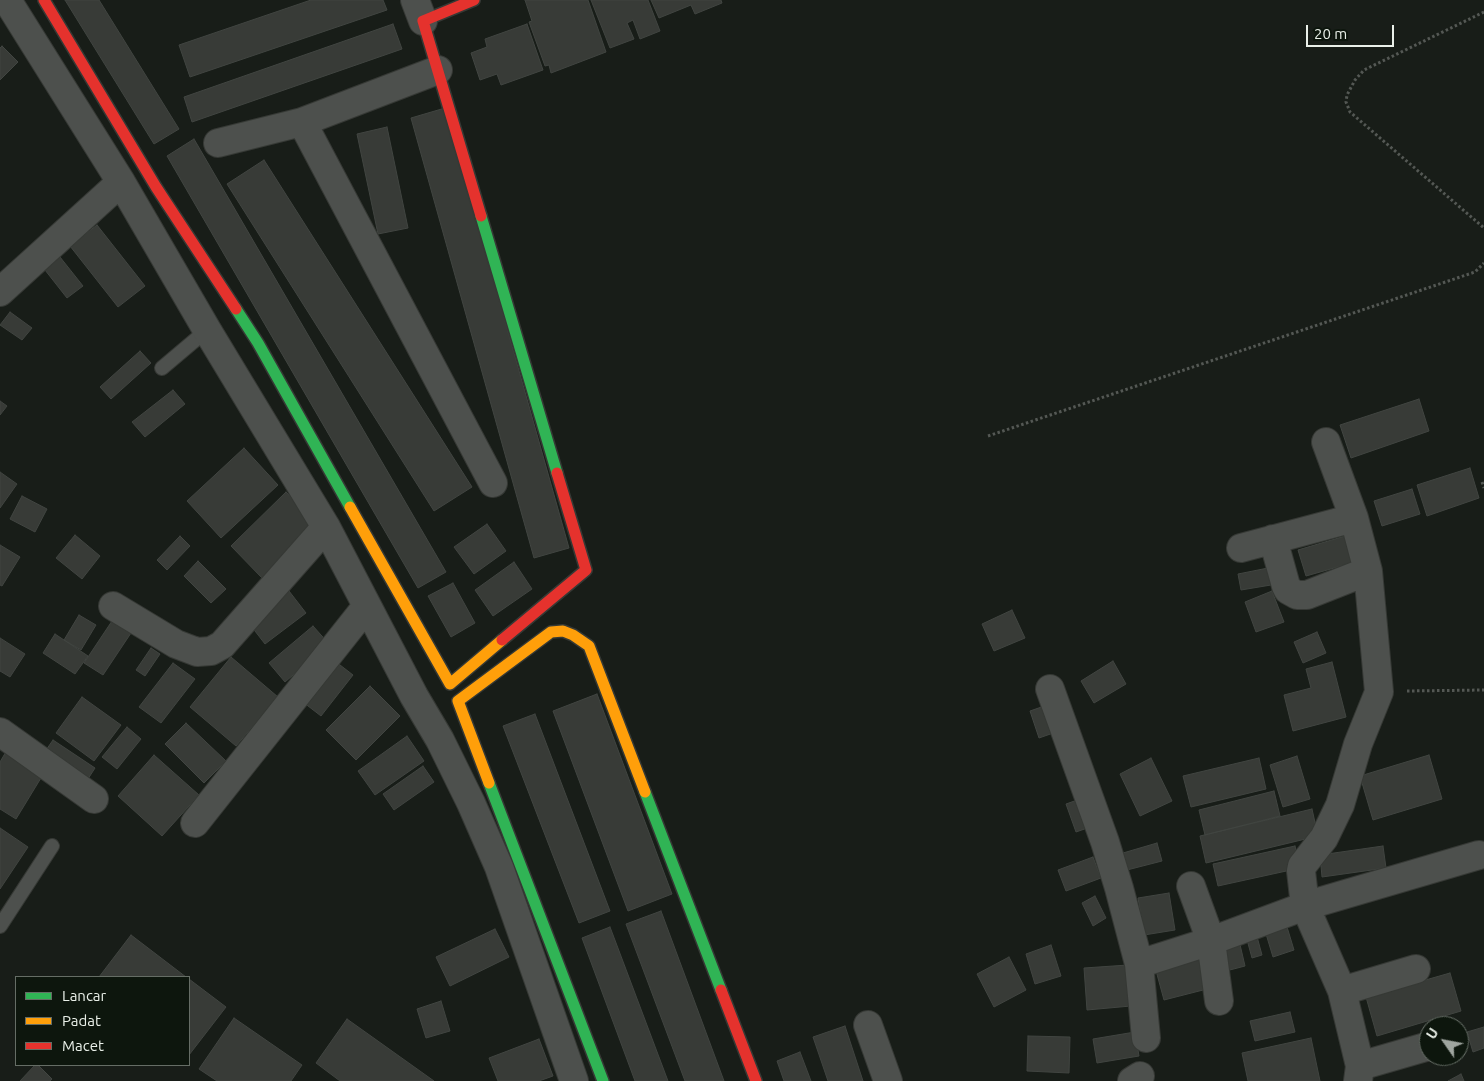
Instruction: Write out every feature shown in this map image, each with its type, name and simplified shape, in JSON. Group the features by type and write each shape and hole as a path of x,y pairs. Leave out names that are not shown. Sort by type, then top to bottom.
{"street":[{"path":"7,0 121,182 207,330 326,527 414,696 440,740 492,851 574,1081"},
{"path":"44,0 156,187 258,343 450,684 586,570 419,10 474,0"},
{"path":"218,142 302,122 438,70"},
{"path":"302,122 493,483"},
{"path":"0,292 121,182"},
{"path":"1326,442 1354,518 1368,571 1379,692 1358,744 1340,805 1324,838 1302,866 1305,906 1342,991 1359,1074 1419,1050"},
{"path":"1242,548 1354,518"},
{"path":"114,606 176,644 197,652 210,651 222,645 326,527"},
{"path":"1273,539 1286,586 1288,590 1297,596 1307,595 1368,571"},
{"path":"195,823 367,606"},
{"path":"603,1081 458,701 551,632 563,631 573,635 589,646 756,1081"},
{"path":"1050,689 1105,842 1139,964 1146,1038"},
{"path":"0,732 94,799"},
{"path":"1139,964 1211,941 1305,906 1479,855"},
{"path":"1191,886 1211,941 1219,1001"},
{"path":"1342,991 1416,969"},
{"path":"868,1025 888,1081"}],"lane":[{"path":"162,368 207,330"},
{"path":"0,926 52,846"}],"path":[{"path":"1484,12 1364,70 1355,80 1347,95 1346,102 1350,112 1484,228"},
{"path":"988,436 1475,272 1484,263"},
{"path":"1482,482 1484,488"},
{"path":"1379,692 1484,690"}],"building":[{"path":"65,0 99,0 179,129 154,144"},
{"path":"311,0 383,0 387,10 190,77 179,45"},
{"path":"525,0 588,0 606,52 551,73 549,65 545,66 529,22 532,21"},
{"path":"591,0 648,0 660,31 640,39 633,20 627,23 634,39 610,48"},
{"path":"651,0 721,0 722,3 695,14 691,5 659,18"},
{"path":"393,24 402,49 192,122 184,97"},
{"path":"527,24 543,70 501,85 497,74 480,80 471,53 487,47 485,39"},
{"path":"2,46 18,62 0,80 0,48"},
{"path":"445,108 569,548 534,558 411,118"},
{"path":"387,127 408,228 378,234 357,134"},
{"path":"194,139 446,572 418,588 167,156"},
{"path":"264,160 472,487 434,511 227,184"},
{"path":"97,225 145,286 118,307 70,246"},
{"path":"60,257 83,286 67,298 45,270"},
{"path":"10,312 32,328 22,340 0,325"},
{"path":"140,351 151,363 111,399 100,387"},
{"path":"173,390 185,404 145,437 132,422"},
{"path":"1419,399 1429,431 1351,458 1340,425"},
{"path":"0,401 7,406 0,415"},
{"path":"244,448 278,485 221,538 187,501"},
{"path":"1470,468 1479,498 1427,516 1417,485"},
{"path":"0,472 17,484 0,508"},
{"path":"1412,489 1420,514 1382,526 1374,501"},
{"path":"286,492 317,525 263,579 231,546"},
{"path":"22,496 47,509 35,532 10,519"},
{"path":"487,524 506,551 474,574 454,547"},
{"path":"75,535 100,556 82,579 56,558"},
{"path":"180,536 190,546 167,570 157,560"},
{"path":"1345,536 1352,563 1306,576 1298,550"},
{"path":"0,545 20,557 2,586 0,585"},
{"path":"198,561 226,589 211,603 184,576"},
{"path":"514,562 532,589 493,616 475,590"},
{"path":"1268,568 1271,585 1241,590 1238,574"},
{"path":"453,583 475,623 451,637 428,596"},
{"path":"289,591 306,613 265,644 248,622"},
{"path":"1272,591 1284,622 1256,632 1245,602"},
{"path":"1012,610 1025,638 994,651 982,624"},
{"path":"79,615 96,625 81,650 64,640"},
{"path":"112,621 131,633 103,675 84,663"},
{"path":"313,626 329,644 285,682 269,663"},
{"path":"1317,632 1326,653 1303,663 1294,642"},
{"path":"55,634 88,656 75,674 43,653"},
{"path":"0,638 25,654 10,677 0,671"},
{"path":"151,648 160,654 145,676 136,670"},
{"path":"231,657 278,697 236,746 190,707"},
{"path":"331,658 353,675 321,716 299,699"},
{"path":"1113,661 1126,684 1094,703 1081,681"},
{"path":"1332,662 1346,717 1293,731 1284,695 1311,688 1306,669"},
{"path":"173,663 195,679 161,723 139,707"},
{"path":"370,686 400,716 356,760 326,730"},
{"path":"597,694 672,894 628,911 553,711"},
{"path":"82,697 121,725 94,761 56,733"},
{"path":"1050,704 1059,731 1039,738 1030,711"},
{"path":"535,714 610,911 579,923 503,726"},
{"path":"186,723 226,761 204,783 165,744"},
{"path":"127,727 141,739 117,769 102,757"},
{"path":"407,736 424,761 375,795 358,771"},
{"path":"53,740 95,768 86,782 44,753"},
{"path":"7,750 44,773 16,819 0,809 0,762"},
{"path":"154,755 199,795 162,836 118,796"},
{"path":"1429,755 1442,799 1373,820 1360,776"},
{"path":"1297,756 1310,799 1283,807 1270,765"},
{"path":"1151,758 1172,801 1140,816 1120,774"},
{"path":"1259,758 1266,789 1191,807 1183,776"},
{"path":"423,766 434,782 394,810 383,794"},
{"path":"1274,791 1280,816 1205,835 1199,810"},
{"path":"1083,798 1093,826 1076,832 1066,804"},
{"path":"1312,809 1318,836 1206,863 1200,836"},
{"path":"0,828 28,847 0,889"},
{"path":"1157,843 1162,861 1127,870 1123,853"},
{"path":"1295,846 1300,868 1218,886 1213,864"},
{"path":"1383,846 1386,868 1322,877 1320,855"},
{"path":"1093,857 1101,878 1066,891 1058,870"},
{"path":"1169,893 1175,930 1144,935 1138,898"},
{"path":"1095,896 1106,918 1093,926 1082,903"},
{"path":"661,911 724,1081 685,1081 626,924"},
{"path":"1284,917 1294,950 1273,957 1263,924"},
{"path":"610,927 668,1081 635,1081 582,938"},
{"path":"495,929 509,957 450,986 436,957"},
{"path":"1256,933 1262,955 1252,958 1246,936"},
{"path":"131,935 185,976 100,976"},
{"path":"1238,936 1245,966 1226,971 1219,940"},
{"path":"1051,945 1061,976 1035,984 1026,954"},
{"path":"1198,955 1207,989 1164,1000 1155,967"},
{"path":"1009,957 1026,990 994,1007 977,974"},
{"path":"1128,965 1131,1006 1087,1010 1084,968"},
{"path":"1450,973 1461,1011 1444,1016 1419,1016 1419,1024 1377,1036 1366,997"},
{"path":"190,980 226,1007 190,1054"},
{"path":"441,1001 450,1031 426,1038 417,1009"},
{"path":"1290,1012 1295,1032 1255,1041 1250,1021"},
{"path":"234,1018 302,1065 291,1081 217,1081 199,1069"},
{"path":"347,1019 434,1081 340,1081 316,1063"},
{"path":"845,1026 863,1081 828,1081 813,1037"},
{"path":"1484,1027 1484,1048 1473,1052 1469,1031"},
{"path":"1135,1032 1139,1056 1097,1063 1093,1039"},
{"path":"1028,1036 1070,1037 1069,1073 1027,1071"},
{"path":"1311,1038 1320,1081 1248,1081 1242,1053"},
{"path":"539,1039 553,1076 539,1081 498,1081 489,1058"},
{"path":"800,1052 811,1081 784,1081 777,1061"},
{"path":"34,1066 39,1066 52,1079 50,1081 20,1081"},
{"path":"1461,1074 1464,1081 1448,1081"}],"traffic: fast":[{"path":"481,216 557,473"},
{"path":"236,309 258,343 350,507"},
{"path":"489,783 603,1081"},
{"path":"645,792 721,990"}],"traffic: slow":[{"path":"350,507 450,684 502,640"},
{"path":"489,783 458,701 551,632 563,631 573,635 589,646 645,792"}],"traffic: jam":[{"path":"44,0 156,187 236,309"},
{"path":"474,0 423,21 481,216"},
{"path":"502,640 586,570 557,473"},
{"path":"721,990 756,1081"}]}
